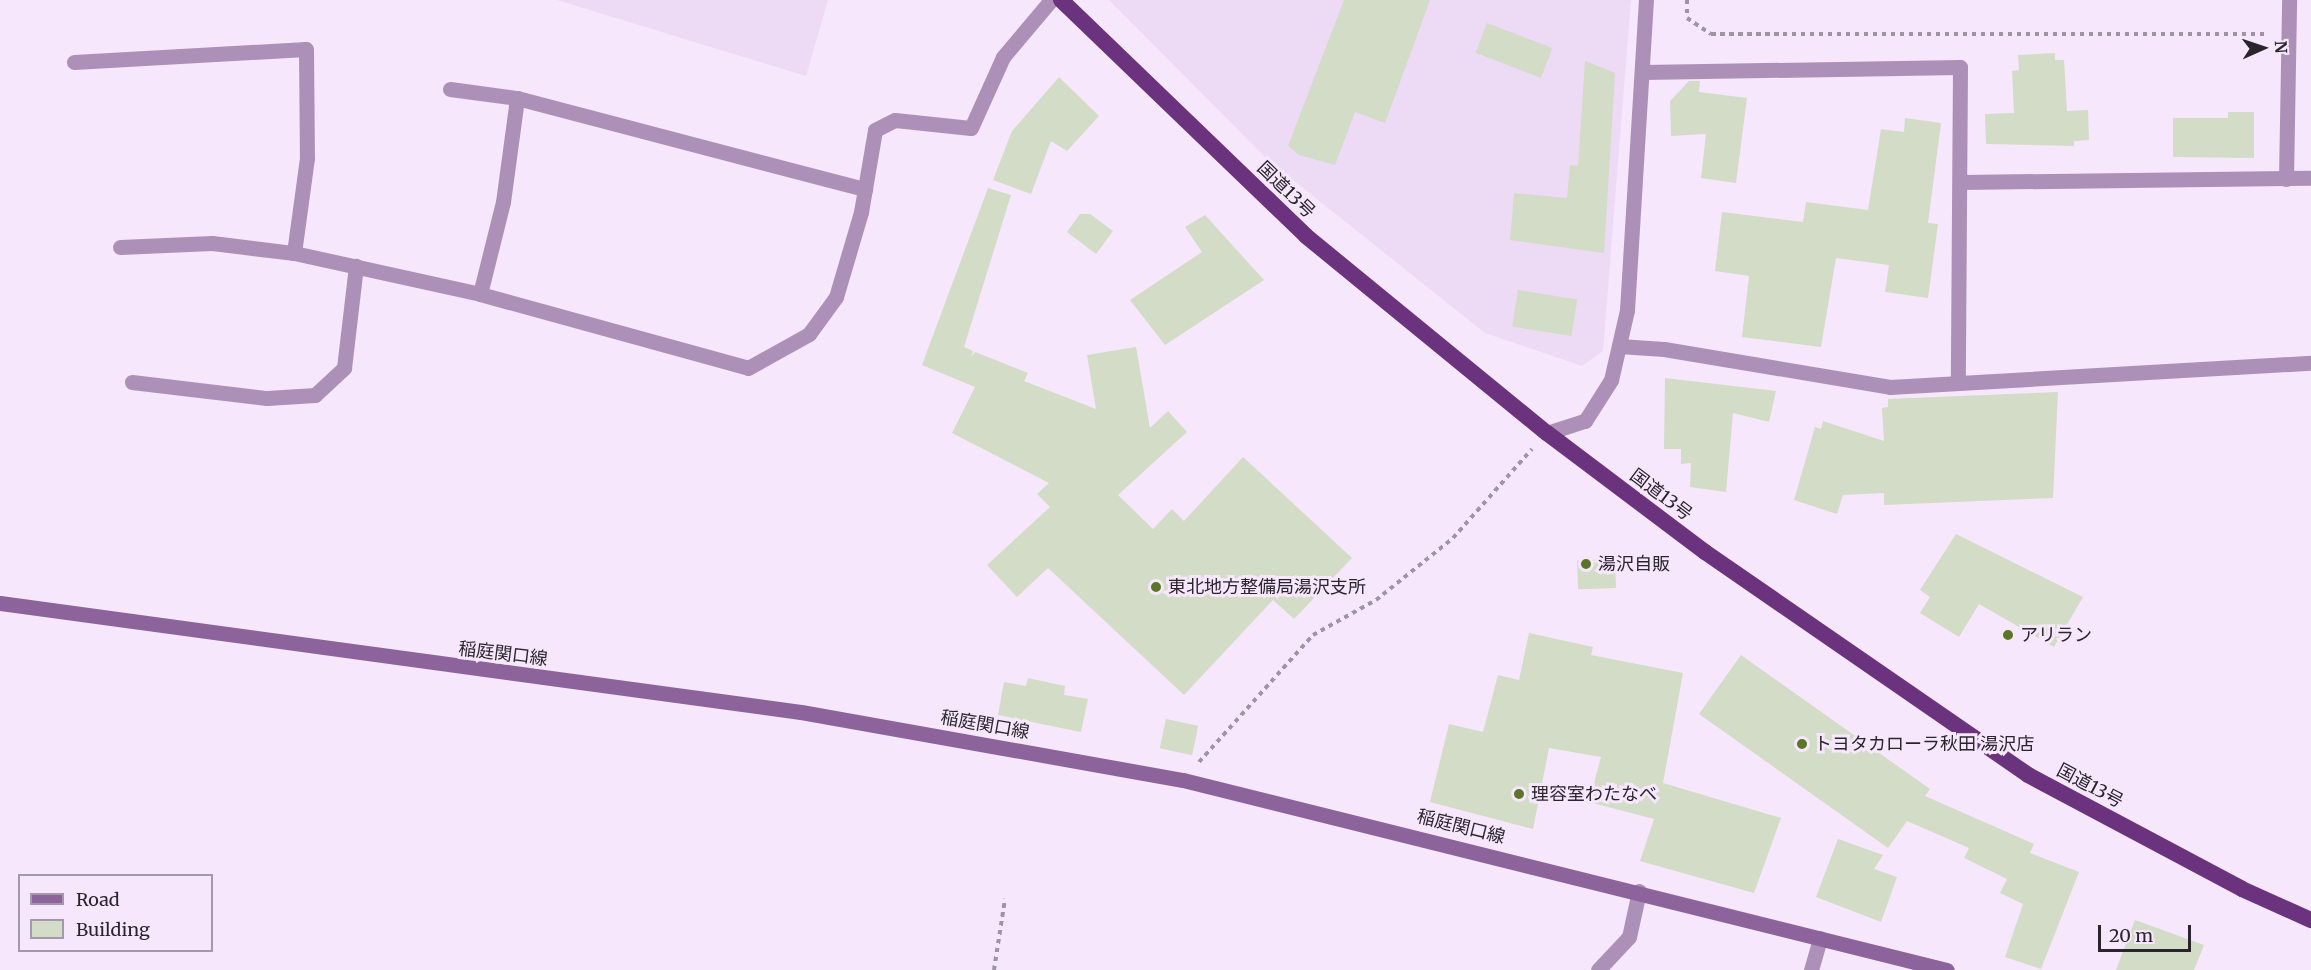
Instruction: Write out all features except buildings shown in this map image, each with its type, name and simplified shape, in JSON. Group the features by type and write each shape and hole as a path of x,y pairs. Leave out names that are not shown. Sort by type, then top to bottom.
{"highway":[{"name":"国道13号","path":"1061,0 1306,236 1547,433 1837,648 2028,775 2242,889 2311,920"}],"main road":[{"name":"稲庭関口線","path":"0,603 801,712 1182,780 1639,891 1947,970"}],"street":[{"path":"120,247 212,243 294,253 480,294 748,368 809,334 836,297 865,189 875,130 896,120 971,128 1003,57 1051,0"},
{"path":"1547,433 1585,421 1611,380 1619,346 1634,249 1646,0"},
{"path":"2286,179 2289,0"},
{"path":"74,62 306,49 307,158 294,253"},
{"path":"1642,72 1960,67 1958,380"},
{"path":"450,89 517,98 865,189"},
{"path":"480,294 503,202 517,98"},
{"path":"1961,182 2311,178"},
{"path":"132,382 267,398 315,395 344,368 356,266"},
{"path":"1619,346 1890,387 1958,380 2311,363"},
{"path":"1598,970 1629,937 1639,891"},
{"path":"1811,970 1820,938"}],"path":[{"path":"1687,0 1687,18 1711,34 2289,34"},
{"path":"1182,780 1312,635 1376,600 1454,538 1547,433"},
{"path":"994,970 1005,899"}],"shaded area":[{"path":"557,0 828,0 806,76"},
{"path":"1109,0 1631,0 1603,351 1582,366 1485,333 1268,160"}],"place":[{"name":"湯沢自販","path":"1586,564"},
{"name":"東北地方整備局湯沢支所","path":"1156,587"},
{"name":"アリラン","path":"2008,635"},
{"name":"トヨタカローラ秋田 湯沢店","path":"1802,744"},
{"name":"理容室わたなべ","path":"1519,794"}]}
